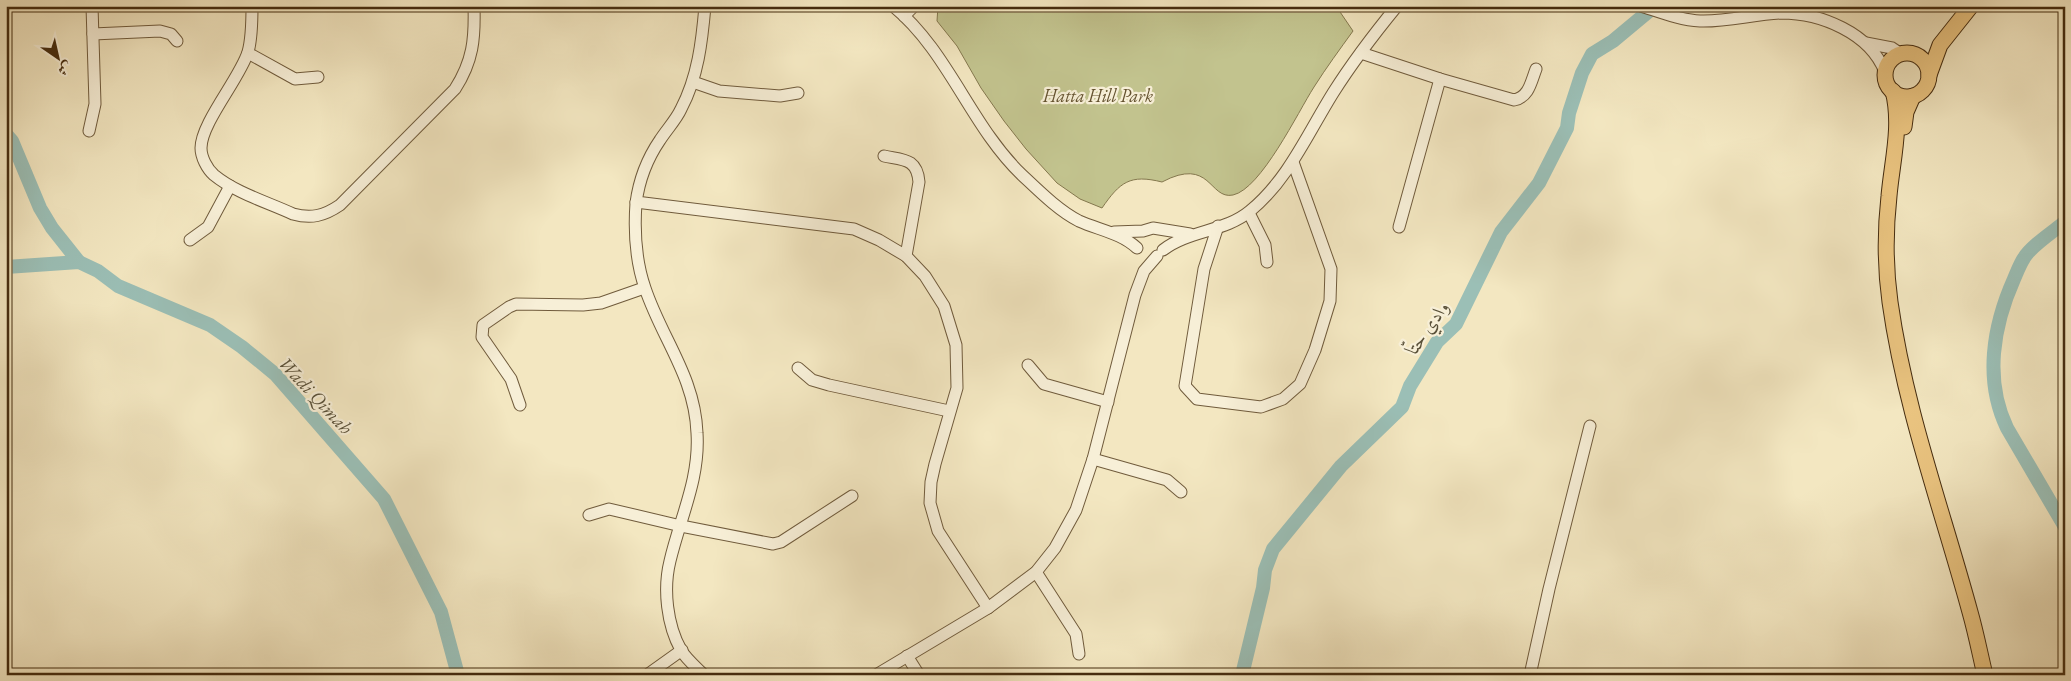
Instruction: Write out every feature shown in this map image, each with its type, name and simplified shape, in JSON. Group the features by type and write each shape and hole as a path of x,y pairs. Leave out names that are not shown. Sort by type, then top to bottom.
{"main road":[{"path":"1893,91 1899,95 1913,96 1925,88 1935,54 1971,6"},
{"path":"1952,30 1930,45 1893,58 1885,72 1886,79 1893,91 1897,110 1897,132 1886,234 1887,278 1894,325 1916,430 1971,612 1985,675"},
{"path":"1906,54 1924,61 1929,75"},
{"path":"1913,96 1905,120 1893,216 1894,278 1901,326 1925,432 1995,675"}],"street":[{"path":"88,131 94,116 95,104 92,6"},
{"path":"252,6 251,37 248,53 201,142 200,150 205,163 213,174 230,186 304,217 323,215 340,205 455,89 465,74 472,54 475,38 474,6"},
{"path":"704,675 682,650 668,609 667,587 669,563 690,498 696,461 698,433 694,402 681,365 654,313 644,288 638,261 635,230 636,202 644,167 658,141 681,110 693,82 702,38 705,6"},
{"path":"892,6 930,44 982,127 1021,174 1078,220 1130,241 1143,258 1144,271"},
{"path":"904,16 914,6"},
{"path":"876,675 988,608 1036,572 1055,548 1076,510 1108,402 1135,295 1144,271 1160,253 1176,241 1218,226 1249,212 1272,190 1293,162 1333,93 1396,6"},
{"path":"1640,6 1673,16 1701,21 1782,13 1803,16 1832,24 1866,43 1892,48 1906,54"},
{"path":"93,34 166,31 177,41"},
{"path":"1866,43 1881,61 1885,72"},
{"path":"1361,52 1440,79 1514,100 1524,96 1527,92 1536,69"},
{"path":"248,53 295,79 318,77"},
{"path":"1399,227 1440,79"},
{"path":"693,82 719,91 780,96 798,93"},
{"path":"884,156 908,160 913,164 918,174 919,182 906,256"},
{"path":"1218,226 1204,269 1185,386 1197,399 1261,408 1283,399 1300,384 1315,350 1330,301 1330,268 1293,162"},
{"path":"190,240 208,227 230,186"},
{"path":"636,202 854,229 879,240 906,256 925,276 944,306 956,345 958,388 931,482 930,503 938,531 988,608"},
{"path":"1249,212 1265,246 1267,262"},
{"path":"1112,233 1148,229 1193,234"},
{"path":"1138,250 1148,257 1160,253 1166,241 1161,232 1157,230"},
{"path":"1138,250 1137,238 1143,231"},
{"path":"520,405 511,379 484,342 483,326 509,306 516,304 583,305 601,303 644,288"},
{"path":"1028,365 1044,384 1108,402"},
{"path":"798,368 812,380 829,385 950,411"},
{"path":"1530,675 1549,589 1590,426"},
{"path":"1092,459 1168,480 1181,492"},
{"path":"589,515 609,509 681,526 773,544 781,542 852,496"},
{"path":"1036,572 1076,634 1078,654"},
{"path":"647,675 682,650"},
{"path":"907,656 919,675"}],"green space":[{"name":"Hatta Hill Park","path":"938,6 1336,6 1353,31 1319,80 1267,165 1244,190 1233,195 1225,195 1200,176 1190,174 1178,175 1162,182 1142,179 1134,180 1120,186 1102,208 1080,199 1057,183 1026,149 981,88 957,46 937,21"}],"waterway":[{"name":"وادي حتّا","path":"1242,675 1263,588 1265,570 1273,549 1341,466 1402,407 1410,386 1437,342 1456,324 1501,232 1539,183 1567,128 1569,113 1582,73 1592,54 1613,41 1655,6"},
{"path":"6,134 12,141 40,208 52,228 79,262"},
{"path":"2065,222 2031,249 2020,265 2001,315 1994,353 1995,391 2007,428 2065,527"},
{"name":"Wadi Qimah","path":"6,267 79,262 98,271 118,286 210,325 242,347 275,374 384,499 441,612 458,675"}]}
